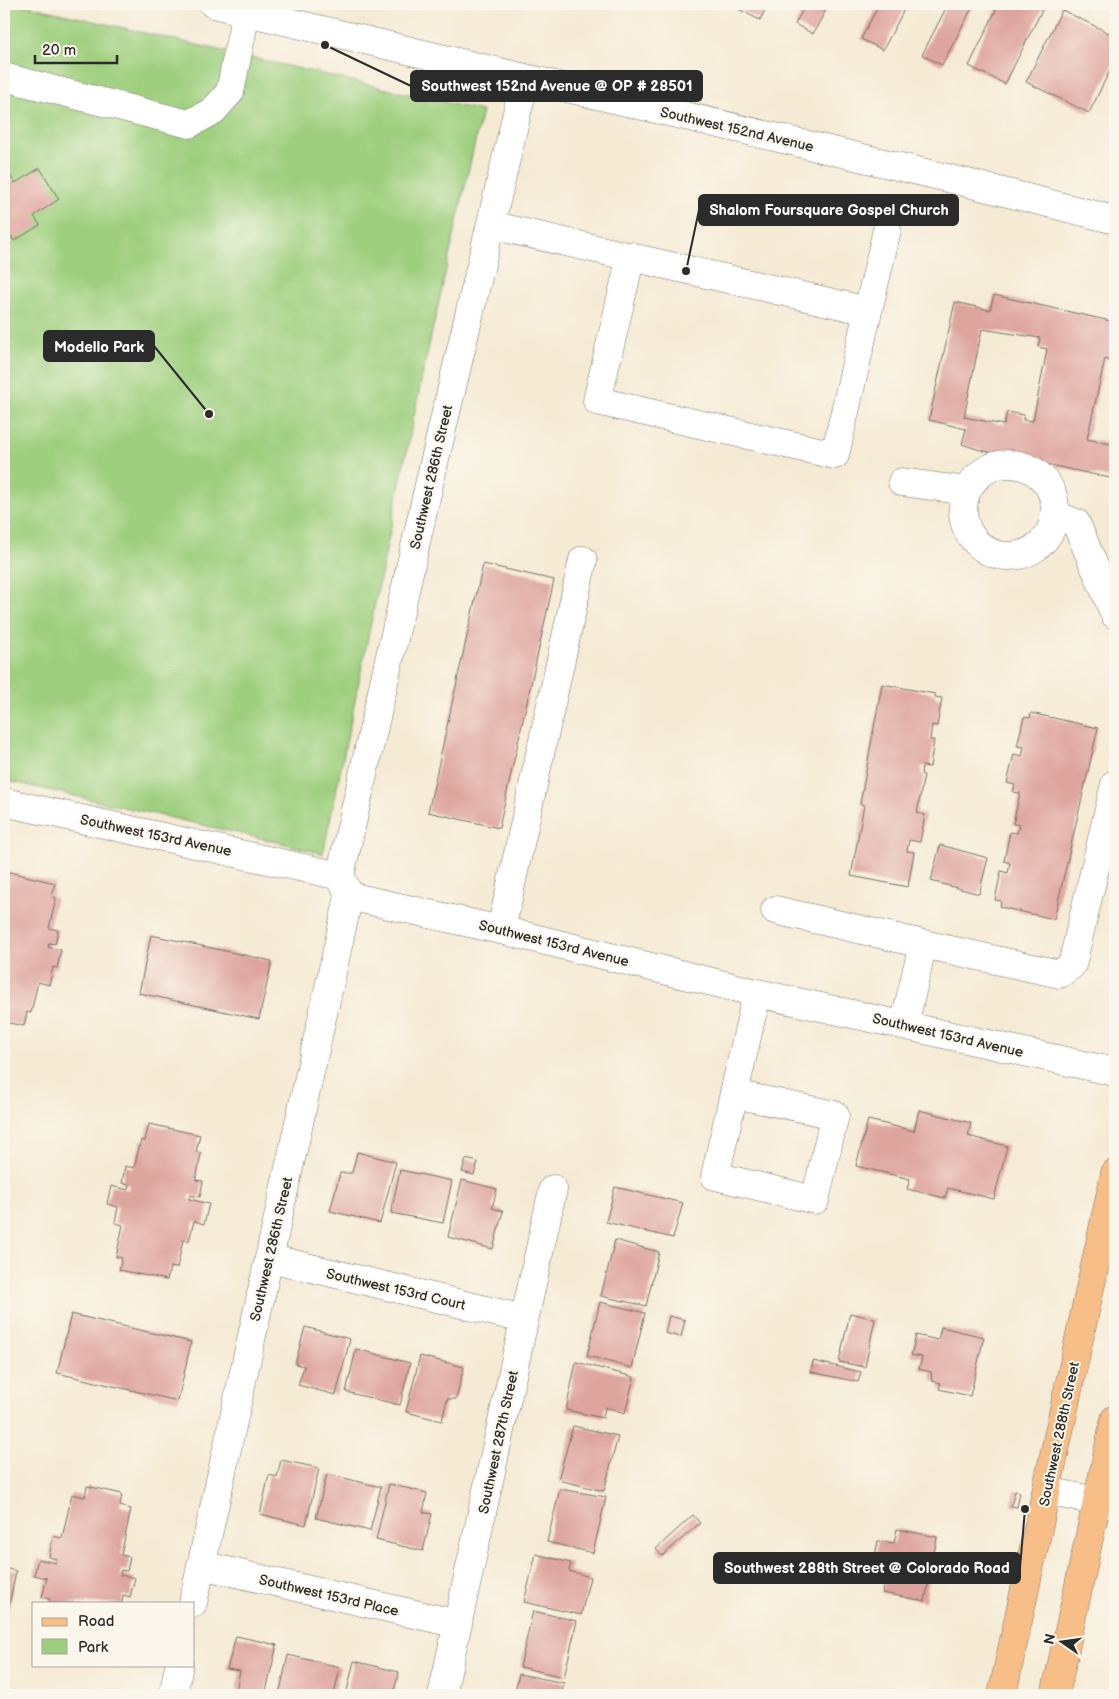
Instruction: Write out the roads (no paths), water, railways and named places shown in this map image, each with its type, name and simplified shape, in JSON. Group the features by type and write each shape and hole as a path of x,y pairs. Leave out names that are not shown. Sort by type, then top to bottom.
{"main road":[{"name":"Southwest 288th Street","path":"1002,1695 1115,1173"},
{"path":"1054,1695 1106,1503 1115,1419"}],"street":[{"name":"Southwest 152nd Avenue","path":"213,4 964,182 1115,220"},
{"path":"4,78 189,124 213,111 230,92 246,12"},
{"name":"Southwest 286th Street","path":"193,1602 268,1258 431,476 525,79"},
{"path":"490,225 868,310"},
{"path":"631,256 597,401 835,455 887,230"},
{"path":"1002,464 1022,465 1034,470 1044,478 1053,496 1056,515 1052,528 1045,539 1035,548 1023,554 1010,556 997,554 980,545 968,530 963,504 967,491 974,480 984,471 1002,464"},
{"path":"902,482 967,491"},
{"path":"1056,515 1076,523 1115,615"},
{"path":"502,930 583,560"},
{"path":"775,910 1060,974 1072,966 1115,784"},
{"name":"Southwest 153rd Avenue","path":"4,802 345,886 502,930 758,993 1115,1072"},
{"path":"904,1025 923,944"},
{"path":"734,1094 835,1115 815,1200 715,1176 734,1094 758,993"},
{"name":"Southwest 287th Street","path":"442,1695 553,1189"},
{"name":"Southwest 153rd Court","path":"268,1258 524,1319"},
{"path":"1047,1491 1106,1503"},
{"name":"Southwest 153rd Place","path":"201,1565 458,1624"},
{"path":"173,1695 179,1666"}],"place":[{"name":"Southwest 152nd Avenue @ OP # 28501","path":"325,45"},
{"name":"Shalom Foursquare Gospel Church","path":"686,271"},
{"name":"Modello Park","path":"209,414"},
{"name":"Southwest 288th Street @ Colorado Road","path":"1025,1509"}]}
